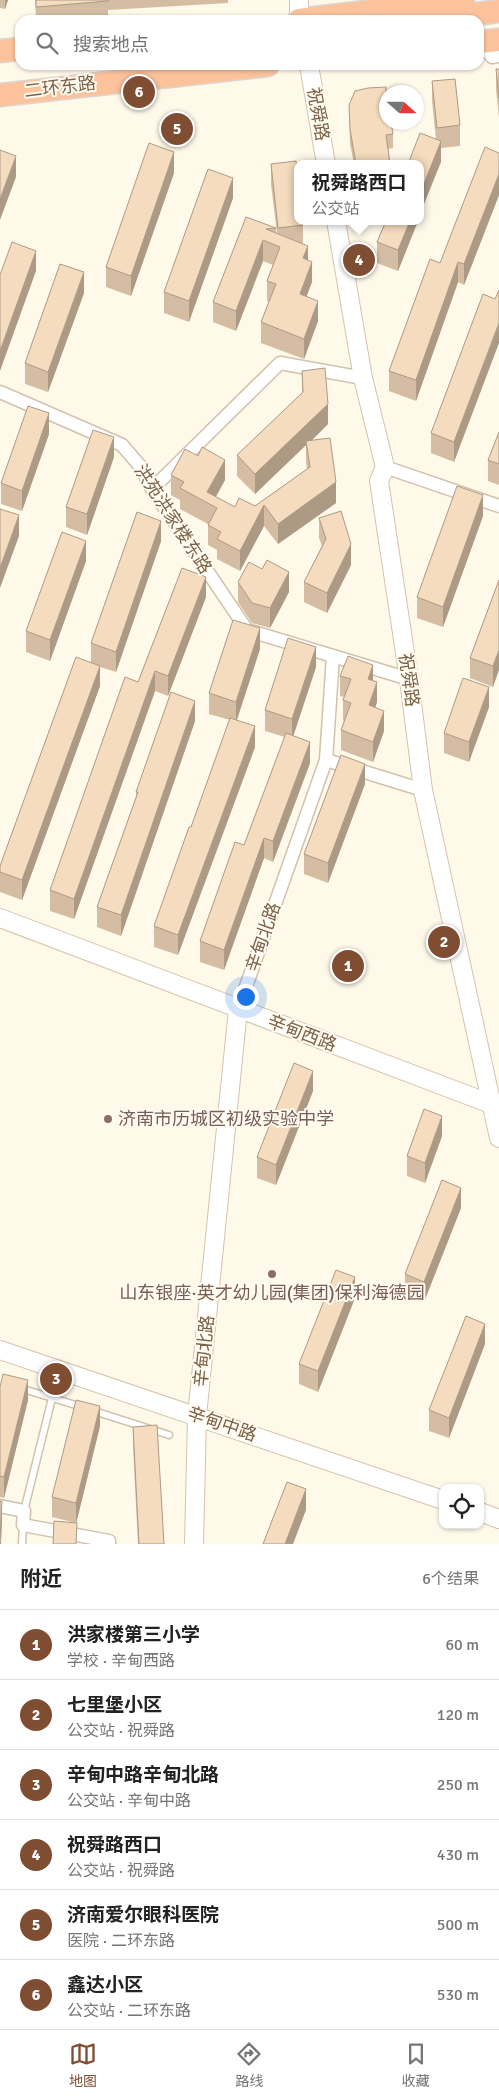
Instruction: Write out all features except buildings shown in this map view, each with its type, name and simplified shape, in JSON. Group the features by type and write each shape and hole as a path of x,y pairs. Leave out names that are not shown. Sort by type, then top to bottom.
{"highway":[{"path":"343,15 463,0"},
{"path":"470,15 499,11"},
{"path":"0,52 15,50"},
{"path":"0,67 15,66"},
{"path":"0,90 166,70"},
{"name":"二环东路","path":"0,95 223,70"}],"street":[{"path":"299,0 302,15"},
{"path":"305,15 310,0"},
{"path":"487,38 492,57 499,56"},
{"name":"祝舜路","path":"310,70 325,160"},
{"name":"祝舜路","path":"337,225 363,378 385,467 379,481 409,679 423,790 499,1138"},
{"path":"152,489 280,363 363,378"},
{"name":"洪苑洪家楼东路","path":"0,392 122,445 140,466 152,489 247,630 333,656"},
{"path":"385,467 499,506"},
{"path":"333,656 409,679"},
{"name":"辛甸北路","path":"194,1544 198,1416 238,1009 326,760 333,656"},
{"path":"326,760 423,790"},
{"name":"辛甸西路","path":"0,918 491,1104"},
{"name":"辛甸中路","path":"0,1350 439,1499"},
{"path":"0,1506 24,1511 23,1525 109,1541 109,1544"},
{"path":"484,1513 499,1519"}],"lane":[{"path":"9,1384 169,1435"},
{"path":"24,1511 52,1398"},
{"path":"22,1544 23,1525"}],"place":[{"name":"鑫达小区","path":"139,92"},
{"name":"济南爱尔眼科医院","path":"177,129"},
{"name":"祝舜路西口","path":"359,260"},
{"name":"七里堡小区","path":"444,942"},
{"name":"洪家楼第三小学","path":"348,966"},
{"name":"济南市历城区初级实验中学","path":"108,1119"},
{"name":"山东银座·英才幼儿园(集团)保利海德园","path":"272,1274"},
{"name":"辛甸中路辛甸北路","path":"56,1379"}]}
